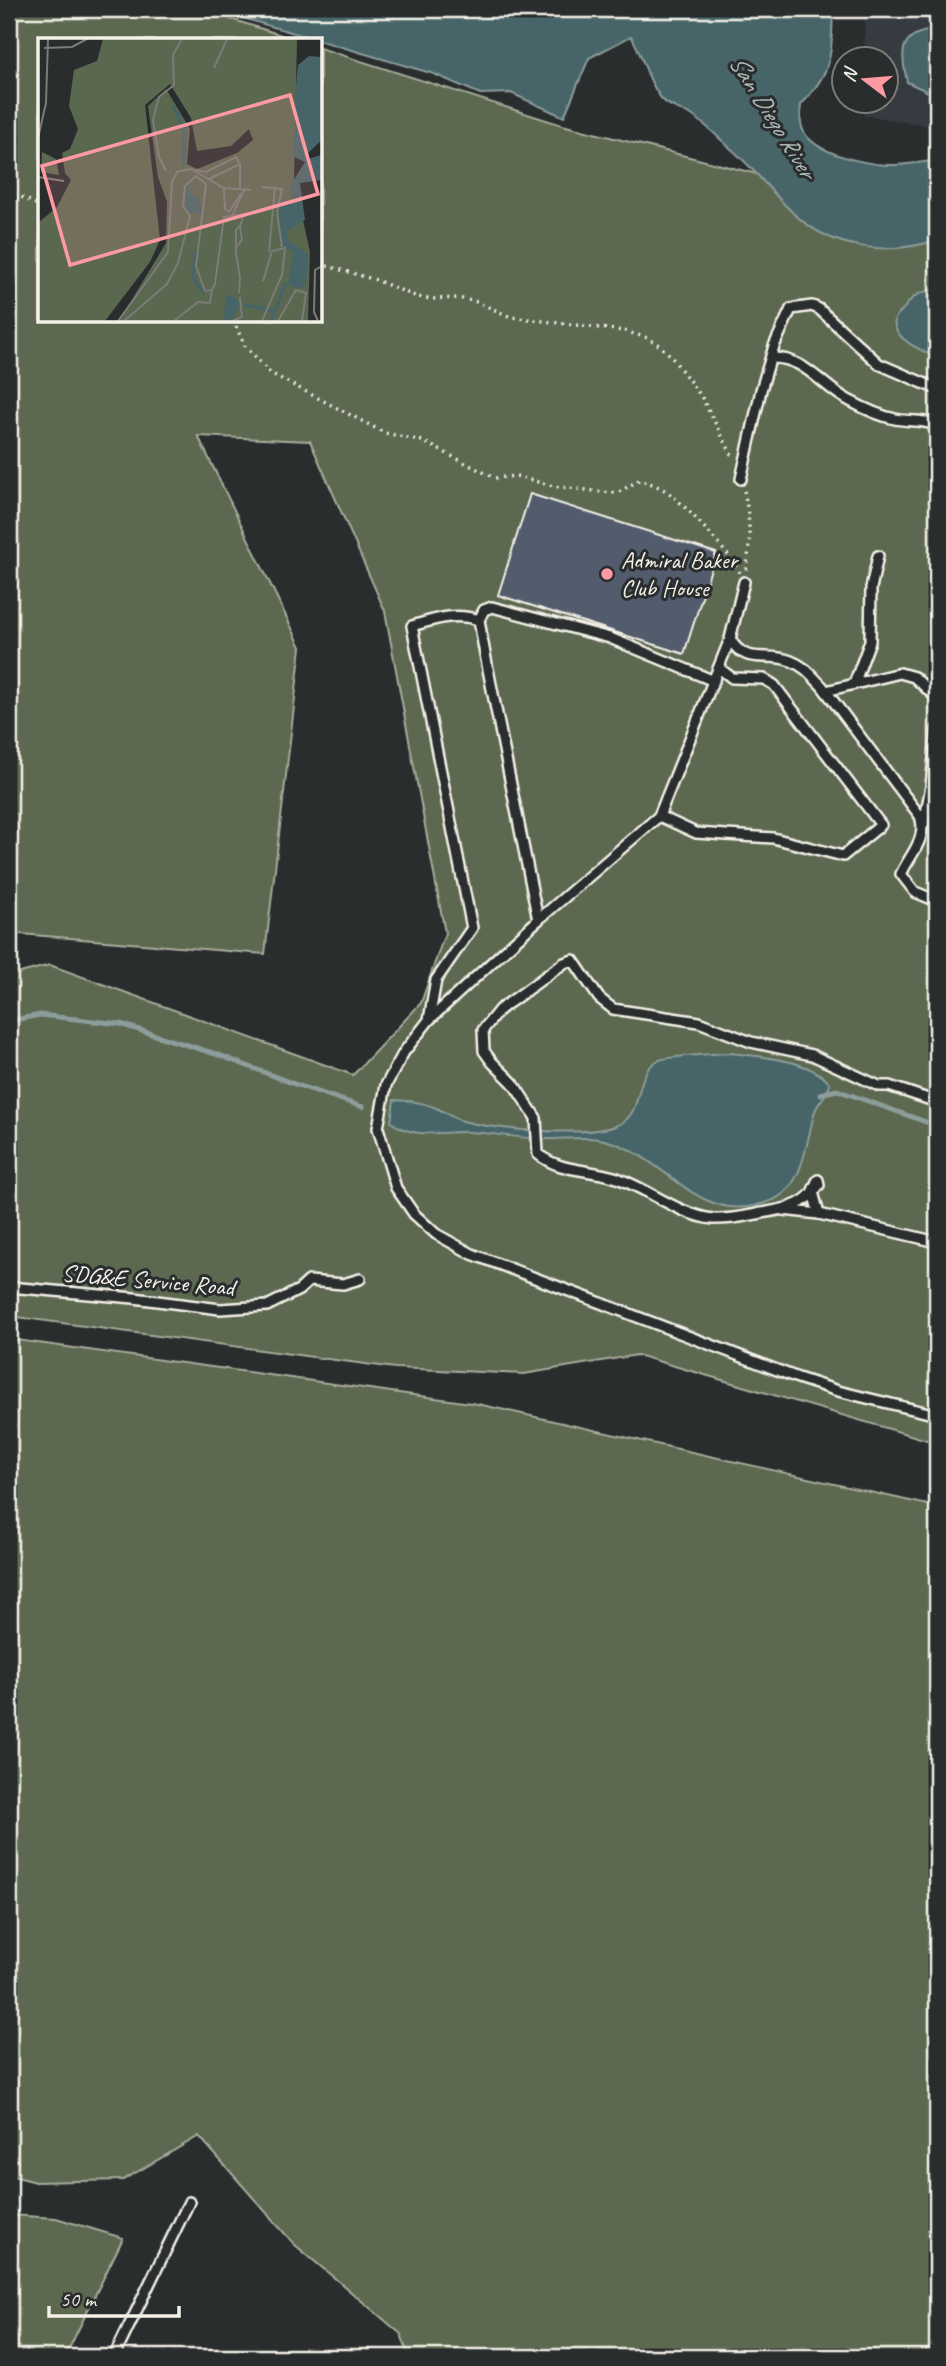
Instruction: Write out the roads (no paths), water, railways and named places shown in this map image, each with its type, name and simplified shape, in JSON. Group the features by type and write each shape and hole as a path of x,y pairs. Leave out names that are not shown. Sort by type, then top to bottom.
{"lane":[{"path":"741,479 753,419 771,358 791,309 812,306 819,309 879,364 937,389"},
{"path":"771,358 782,357 802,366 848,400 892,418 937,426"},
{"path":"854,684 870,642 872,588 877,556"},
{"path":"744,582 730,639 659,816 538,920 429,1020 404,1052 386,1085 378,1128 396,1188 414,1214 436,1234 472,1254 798,1378 838,1391 937,1415"},
{"path":"538,920 479,620 484,610 492,607 610,638 713,681"},
{"path":"429,1020 436,980 472,928 412,626 445,616 464,615 479,620"},
{"path":"730,639 737,651 749,656 788,659 805,667 826,691 924,825"},
{"path":"659,816 696,833 773,838 843,856 881,825 774,685 764,679 732,678 719,668"},
{"path":"826,691 900,673 914,677 937,698"},
{"path":"937,729 935,767 924,825 916,851 901,874 915,892 937,901"},
{"path":"937,1102 889,1086 879,1086 813,1055 751,1042 699,1022 613,1009 598,998 573,960 564,963 499,1010 483,1030 484,1051 521,1093 536,1118 538,1154 544,1159 574,1170 601,1173 632,1183 697,1215 714,1219 783,1210 819,1214 937,1242"},
{"path":"783,1210 813,1192 819,1214"},
{"name":"SDG&E Service Road","path":"9,1287 220,1309 267,1306 299,1290 309,1281 343,1284 360,1279"},
{"path":"114,2357 189,2202"}],"water":[{"name":"San Diego River","path":"212,9 833,9 829,61 820,81 801,105 804,132 819,146 855,160 894,165 937,161 937,240 899,248 861,246 825,235 808,225 707,127 661,98 631,36 589,58 564,117 511,93 480,94 434,74 322,41 322,38 311,38"},
{"path":"937,31 937,96 907,82 903,54 913,36"},
{"path":"937,290 937,357 903,338 895,326 895,319 915,296"},
{"path":"731,1053 798,1064 811,1069 830,1084 815,1111 803,1161 792,1184 773,1200 748,1207 726,1206 706,1200 633,1151 603,1140 538,1139 468,1132 419,1133 400,1128 391,1122 394,1100 426,1104 457,1119 493,1127 565,1132 607,1128 628,1118 645,1075 657,1061"}],"waterway":[{"path":"9,1021 40,1015 120,1024 219,1055 363,1107"},
{"path":"820,1094 837,1090 937,1126"}],"place":[{"name":"Admiral Baker Club House","path":"607,574"}]}
